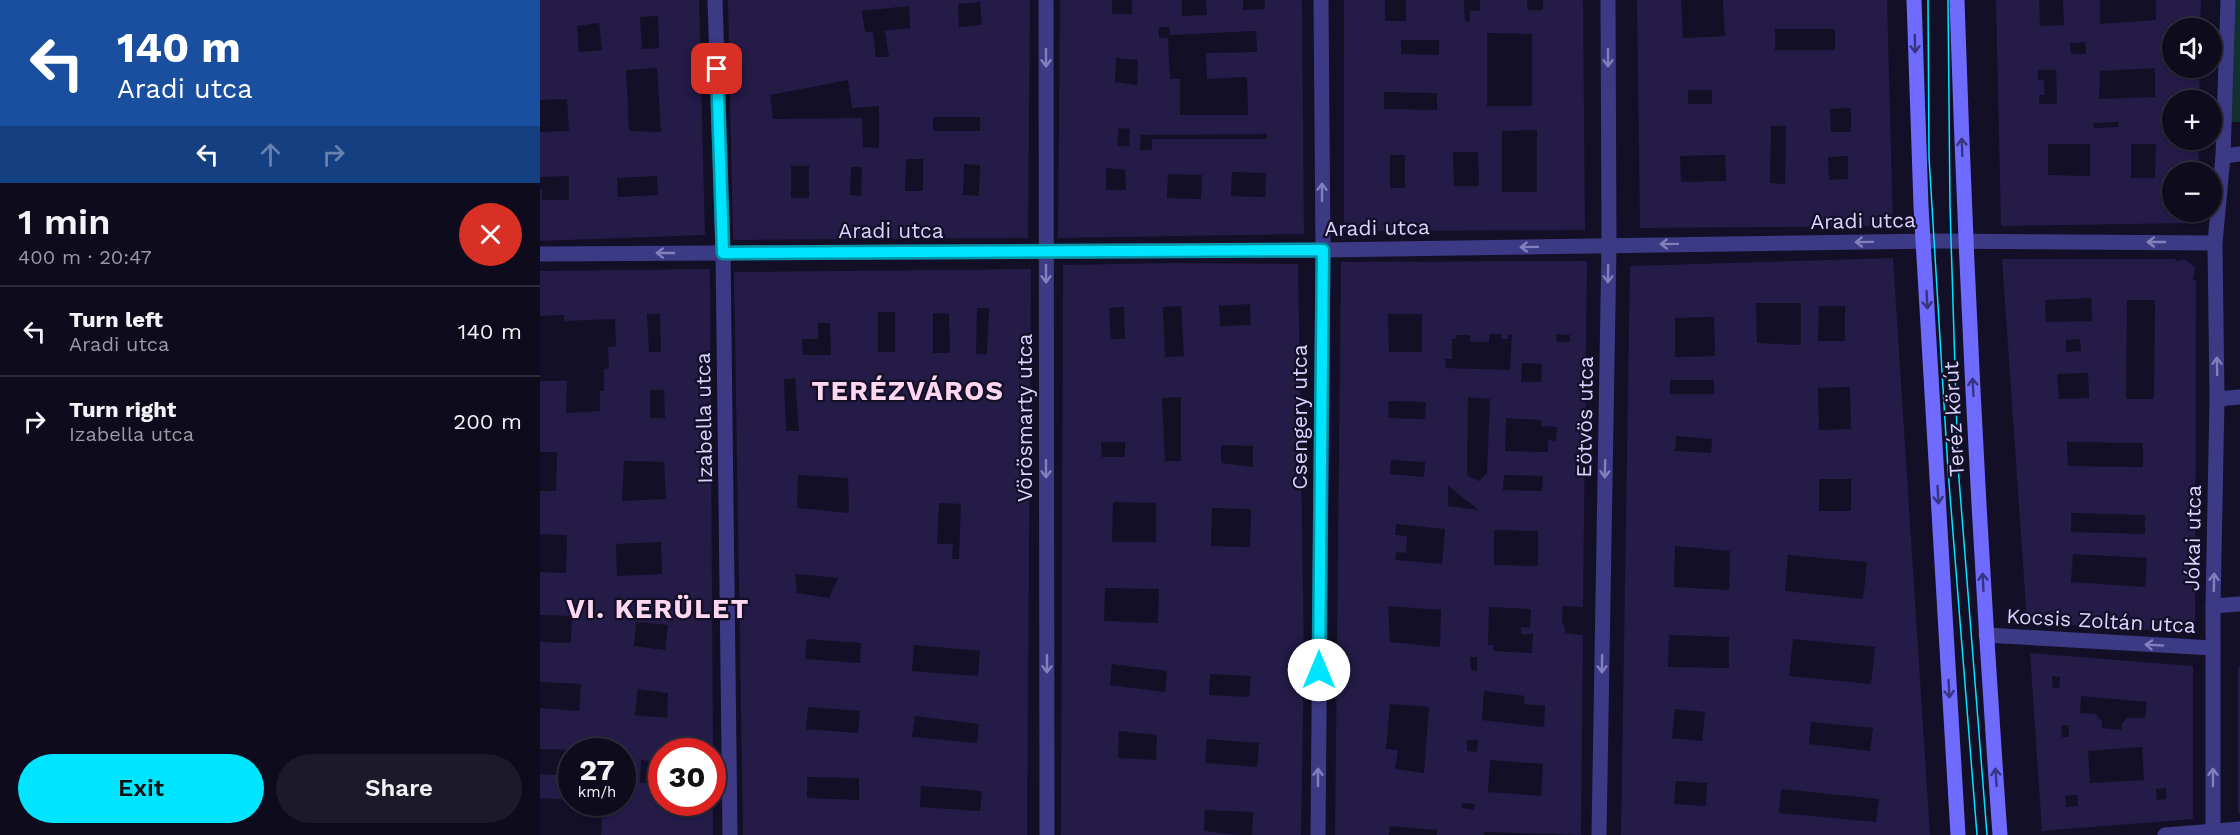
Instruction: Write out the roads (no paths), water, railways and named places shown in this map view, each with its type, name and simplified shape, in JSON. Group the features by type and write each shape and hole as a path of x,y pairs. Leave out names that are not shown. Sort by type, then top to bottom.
{"main road":[{"name":"Teréz körút","path":"1914,0 1923,242 1958,835"},
{"name":"Teréz körút","path":"1957,0 1965,242 1986,636 2000,835"}],"street":[{"name":"Izabella utca","path":"715,0 723,253 730,835"},
{"name":"Vörösmarty utca","path":"1046,0 1047,835"},
{"name":"Csengery utca","path":"1318,835 1323,250 1321,0"},
{"name":"Eötvös utca","path":"1599,835 1609,245 1608,0"},
{"name":"Jókai utca","path":"2213,833 2213,606 2217,399 2215,243 2223,156 2228,0"},
{"path":"2223,156 2240,154"},
{"name":"Aradi utca","path":"540,254 1323,250 1923,242 2215,243"},
{"path":"2217,399 2240,397"},
{"path":"2213,606 2240,604"},
{"name":"Kocsis Zoltán utca","path":"1986,636 2213,648"},
{"path":"2165,835 2213,833 2240,829"}],"tram line":[{"path":"1928,0 1929,157 1948,470 1977,835"},
{"path":"1948,0 1950,206 1958,466 1987,835"}],"district":[{"name":"TERÉZVÁROS","path":"908,391"},
{"name":"VI. KERÜLET","path":"658,609"}]}
